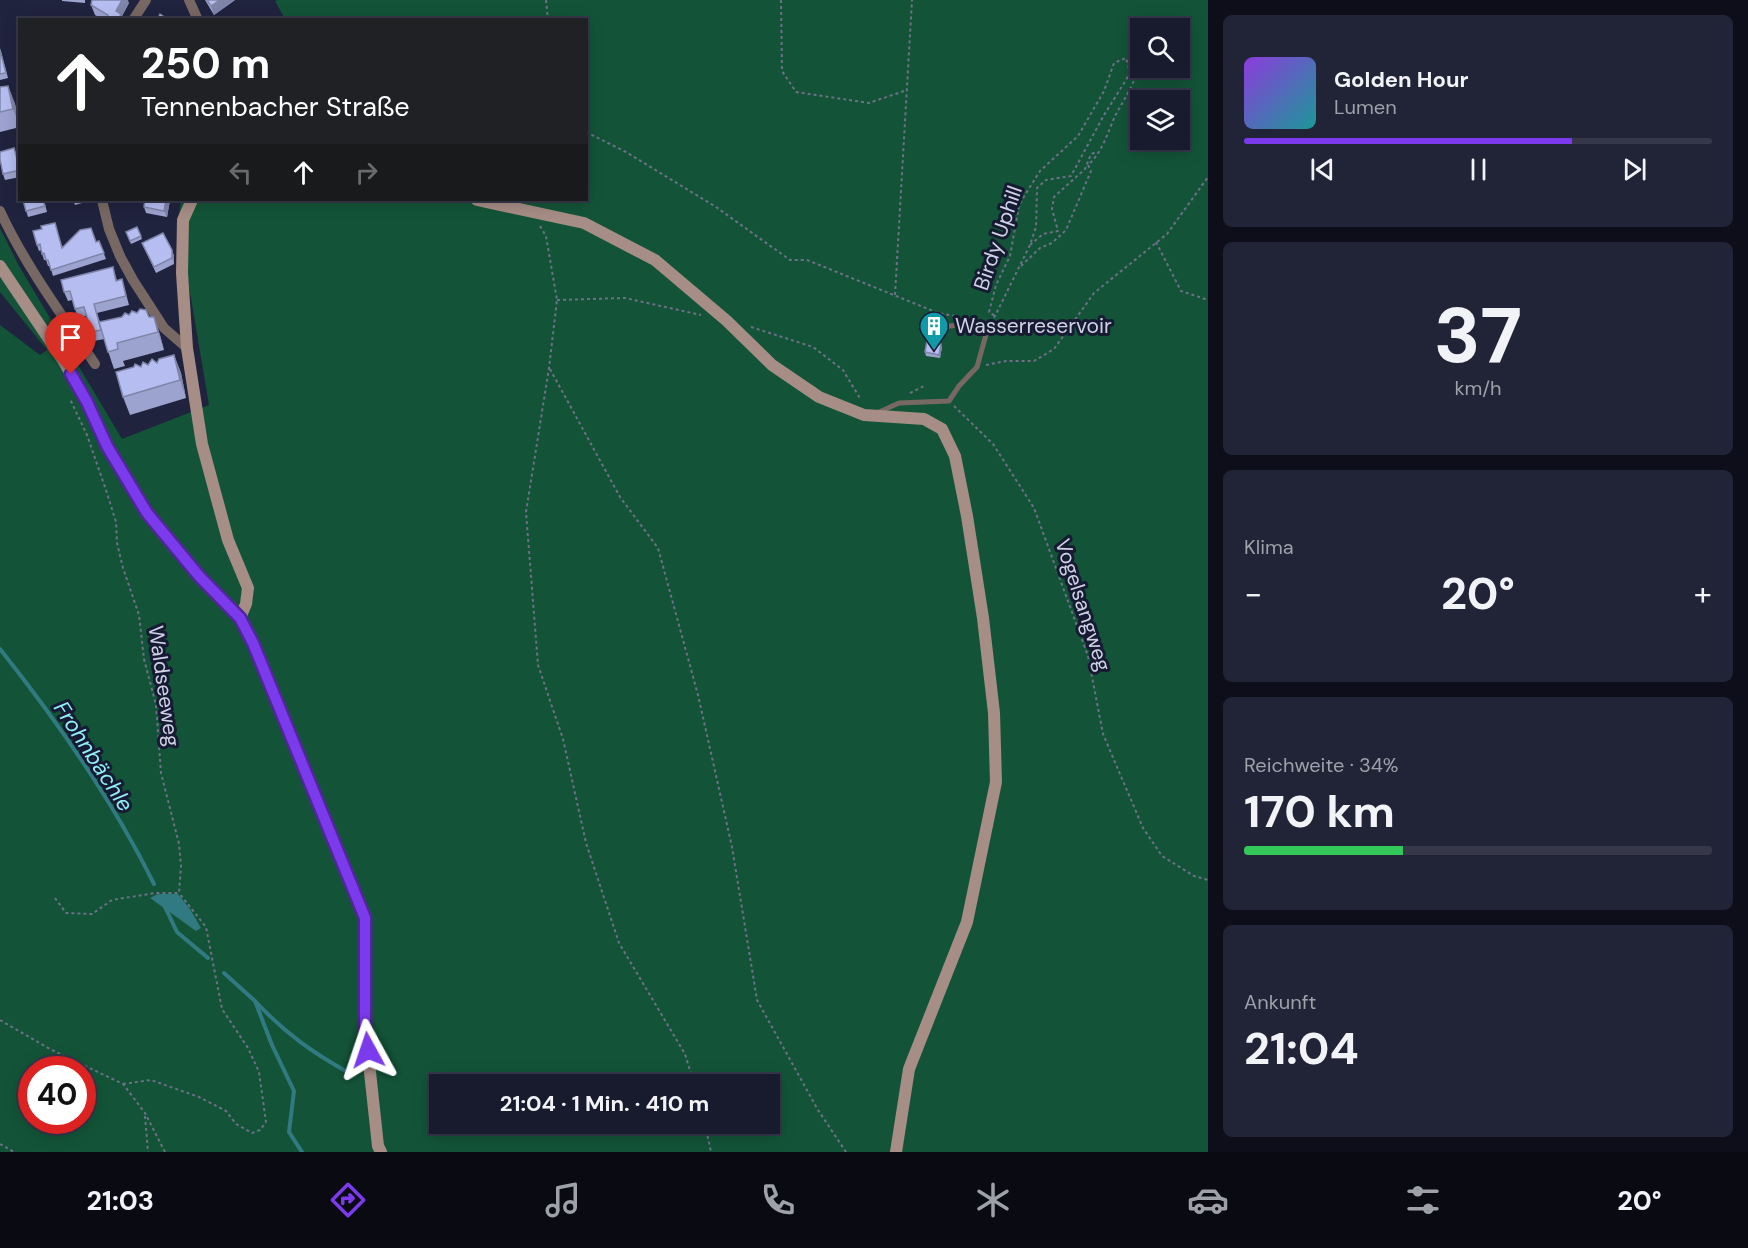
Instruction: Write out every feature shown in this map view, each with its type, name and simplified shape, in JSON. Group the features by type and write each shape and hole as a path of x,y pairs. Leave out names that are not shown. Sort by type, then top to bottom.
{"street":[{"path":"134,18 146,0"},
{"path":"189,0 197,18"},
{"path":"102,201 109,229 133,280 164,328 187,348"},
{"path":"192,201 183,220 182,273 187,348 202,444 228,540 248,588 246,604 240,618"},
{"path":"482,201 584,223 655,260 727,321 772,365 819,397 870,416 924,419 942,429 955,456 981,607 994,713 996,782 967,922 909,1069 896,1152"},
{"path":"0,211 9,232 57,309 95,364"},
{"path":"0,266 68,368 107,446 147,513 199,576 240,618 253,643 365,918 365,1026 378,1146 381,1152"}],"lane":[{"path":"870,416 899,403 949,401 977,367 987,331 961,325 938,327"}],"path":[{"path":"546,0 548,18"},
{"path":"781,0 782,71 796,92 869,103 908,90"},
{"path":"896,295 912,0"},
{"name":"Birdy Uphill","path":"1018,267 995,316 989,312 993,296 1010,256 1019,206 1023,198 1040,171 1078,136 1104,91 1114,63 1126,58 1129,64"},
{"path":"1018,267 1066,230 1091,171 1088,165 1096,158 1135,78 1129,64"},
{"path":"1018,267 1030,245 1036,227 1037,188 1046,180 1071,176 1126,80 1130,72 1129,64"},
{"path":"588,133 626,152 716,207 790,260 807,260 938,313 959,317"},
{"path":"1030,245 1043,234 1058,231 1052,209 1054,196 1085,169 1091,154 1096,154 1101,147"},
{"path":"977,367 1006,361 1034,361 1054,349 1094,293 1167,234 1208,177"},
{"path":"538,222 546,236 557,300 549,368 526,512 538,665 563,739 586,843 619,943 685,1054 691,1074"},
{"path":"1156,242 1181,291 1208,300"},
{"path":"557,300 625,298 704,316"},
{"path":"727,321 813,347 843,370 870,416"},
{"path":"549,368 620,497 658,548 698,695 724,812 757,1000 818,1110 846,1152"},
{"name":"Waldseeweg","path":"70,398 87,435 106,490 116,522 117,543 123,568 139,615 144,659 156,705 161,772 179,844 181,866 179,893"},
{"name":"Vogelsangweg","path":"949,401 993,444 1034,508 1088,656 1103,734 1143,828 1162,856 1194,876 1208,880"},
{"path":"55,898 66,913 92,914 112,900 155,893 179,893 206,927 222,1009 249,1048 259,1072 266,1122 260,1130 252,1133 236,1124 226,1111 191,1094 151,1080 123,1084"},
{"path":"0,1020 50,1049 123,1084 145,1113 165,1152"},
{"path":"145,1113 148,1152"},
{"path":"707,1134 711,1152"},
{"path":"0,1144 14,1152"}],"shaded area":[{"path":"1208,0 1208,1152 0,1152 0,325 40,355 47,350 0,292 0,228 19,266 122,439 209,405 178,221 181,201 588,201 588,18 284,18 275,1"},
{"path":"158,894 178,894 201,928 196,931 150,898"}],"building":[{"path":"92,0 122,0 116,11 121,14 119,18 107,18 108,15 91,5"},
{"path":"207,0 220,0 211,6"},
{"path":"0,50 6,73 0,74"},
{"path":"8,86 13,109 0,112 0,87"},
{"path":"14,148 18,170 3,174 0,152"},
{"path":"23,201 43,201 45,206 26,211"},
{"path":"145,201 166,201 164,211 144,207"},
{"path":"55,223 62,248 80,230 91,228 96,242 99,241 104,253 51,270 48,260 44,253 42,254 40,244 37,245 33,231 42,229 41,226"},
{"path":"137,227 141,236 130,241 126,232"},
{"path":"163,233 172,250 172,258 154,267 142,243"},
{"path":"113,267 116,281 122,279 126,296 94,304 101,330 91,332 84,307 75,309 70,291 64,292 61,280"},
{"path":"140,309 146,310 149,317 154,317 158,332 117,343 118,349 108,352 99,322 122,317 125,313 129,315 132,311 137,313"},
{"name":"Wasserreservoir","path":"927,341 941,344 939,355 925,352"},
{"path":"174,355 180,380 123,397 116,372 134,367 135,364 141,367 143,362 148,365 152,359 157,363 159,359"}],"waterway":[{"name":"Frohnbächle","path":"0,649 43,705 103,792 154,884"},
{"name":"Frohnbächle","path":"165,907 177,932 208,958"},
{"name":"Frohnbächle","path":"224,973 255,1001 272,1045 294,1091 289,1132 302,1152"},
{"path":"256,1002 300,1042 351,1074"}],"place":[{"name":"Wasserreservoir","path":"934,352"}],"route":[{"path":"71,374 107,446 147,513 199,576 240,618 253,643 365,918 365,1026 368,1050"}]}
